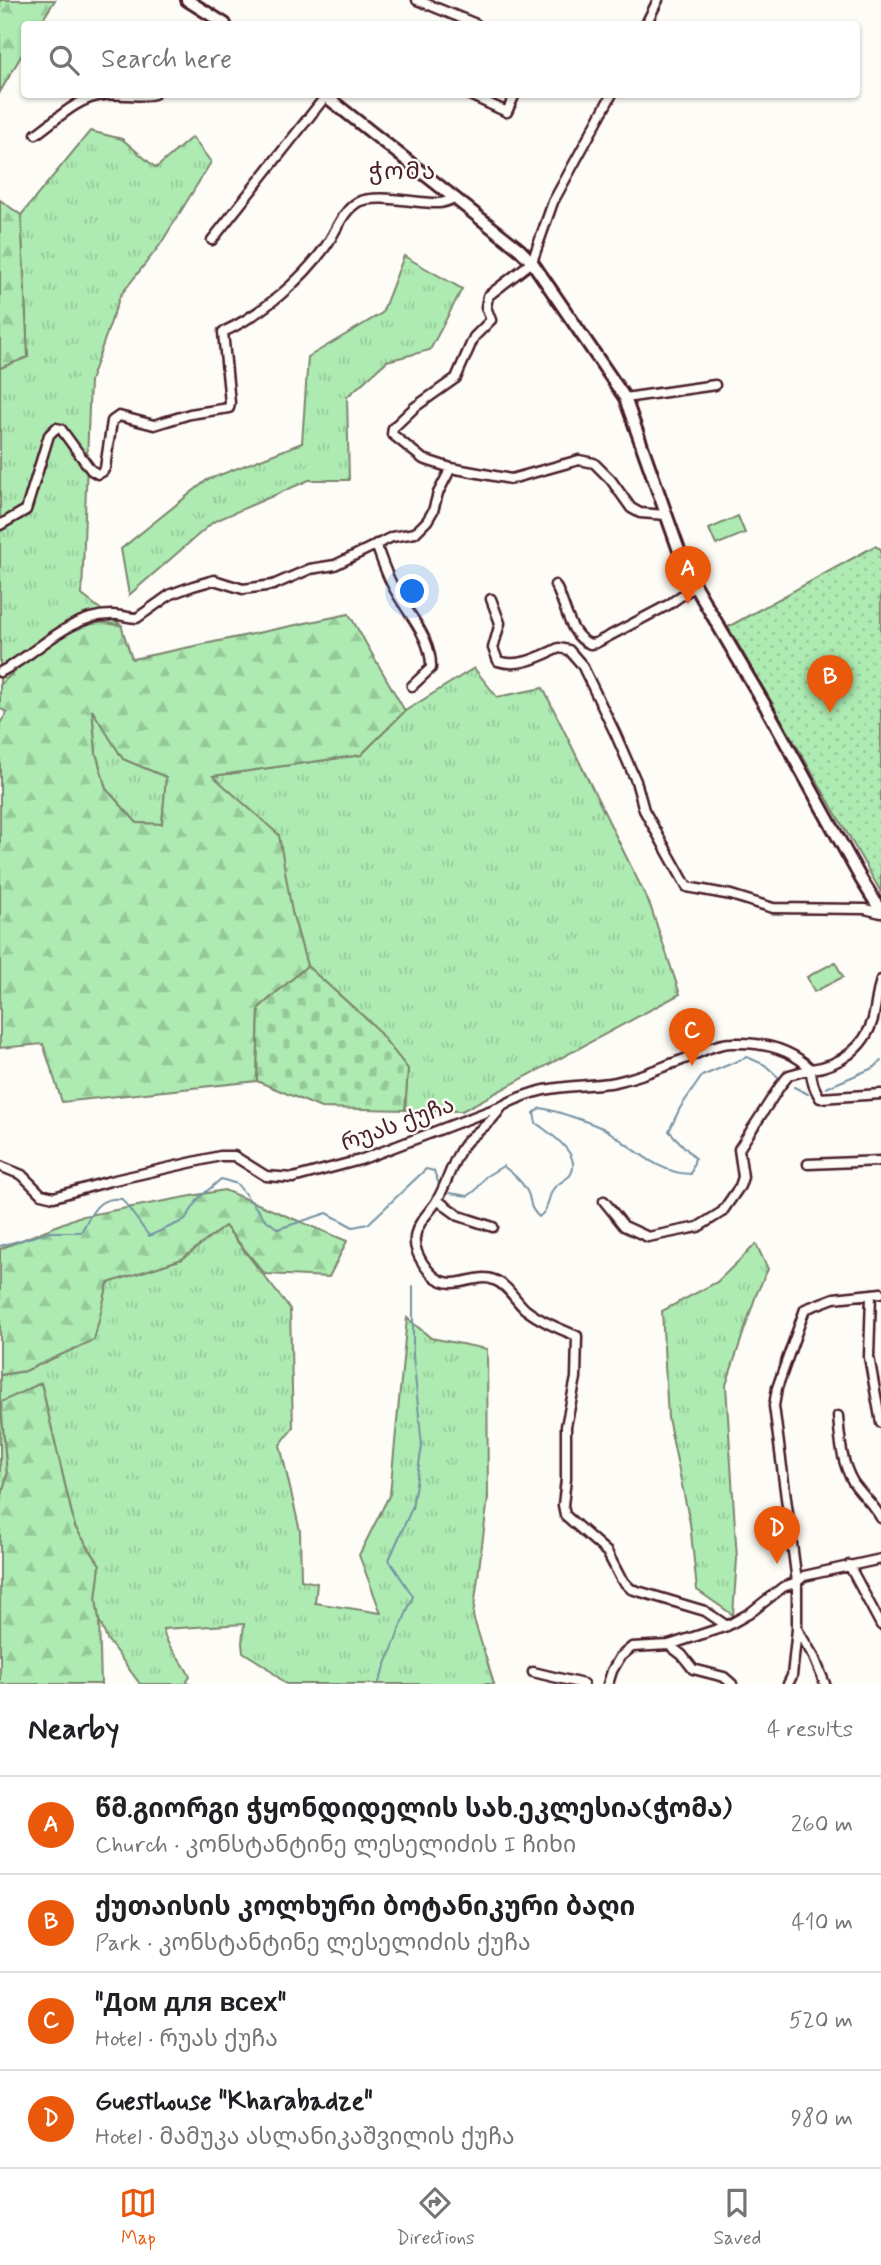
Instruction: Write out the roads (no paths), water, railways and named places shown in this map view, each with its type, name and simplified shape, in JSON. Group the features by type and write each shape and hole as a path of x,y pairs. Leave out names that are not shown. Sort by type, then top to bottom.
{"main road":[{"path":"187,0 216,21"},
{"path":"327,98 532,262 625,398 636,423 666,515 695,586 881,912"}],"street":[{"path":"417,0 470,21"},
{"path":"648,21 658,0"},
{"path":"36,134 71,107 94,98"},
{"path":"212,240 322,98"},
{"path":"477,98 507,112 513,98"},
{"path":"610,98 553,202 532,262 488,296 485,307 491,320 474,337 456,378 415,407 393,428 392,434 423,459 451,468 511,479 579,460 594,463 611,480 631,508 640,513 666,515"},
{"path":"0,525 26,510 49,435 56,428 61,429 91,470 98,474 103,472 112,421 119,416 154,425 190,414 229,408 228,366 223,332 281,295 326,246 343,217 357,203 410,199 441,203 455,198"},
{"path":"625,398 715,385"},
{"path":"0,672 65,628 100,616 111,614 137,618 171,594 214,580 243,589 273,585 310,569 335,565 392,537 415,533 427,521 451,468"},
{"path":"376,544 395,590 414,617 432,659 431,668 412,686"},
{"path":"555,585 565,613 580,638 590,644 668,605 695,586"},
{"path":"491,598 500,623 493,648 498,661 509,665 535,659 559,648 569,650 582,665 636,781 644,810 687,887 731,895 773,908 864,909 881,912"},
{"path":"604,1201 624,1226 648,1237 698,1227 722,1212 743,1177 739,1149 780,1086 789,1075 835,1063 857,1048 872,1022 881,981"},
{"name":"რუას ქუჩა","path":"0,1166 22,1175 41,1194 54,1197 110,1181 220,1156 233,1156 266,1175 293,1178 360,1160 502,1107 519,1097 542,1089 613,1082 730,1042 762,1045 786,1051 800,1058 811,1069"},
{"path":"811,1069 812,1085 820,1098 881,1096"},
{"path":"502,1107 488,1126 468,1140 437,1200 417,1229 414,1242 432,1275 444,1282 462,1283 486,1277 498,1281 526,1310 577,1336 576,1378 566,1426 563,1505 565,1515 607,1552 621,1579 631,1589 705,1611 727,1626"},
{"path":"808,1164 881,1161"},
{"path":"437,1200 459,1216 493,1227"},
{"path":"788,1684 792,1676 797,1629 797,1582 774,1406 776,1388 805,1309 834,1298 881,1293"},
{"path":"871,1295 869,1357 881,1423"},
{"path":"838,1416 846,1469 881,1518"},
{"path":"608,1684 620,1657 632,1647 669,1645 727,1626 750,1613 783,1587 804,1576 881,1559"},
{"path":"849,1564 881,1625"},
{"path":"797,1629 814,1657 825,1684"},
{"path":"669,1645 682,1655 693,1669 724,1677 732,1684"},
{"path":"533,1672 583,1684"}],"waterway":[{"path":"450,1193 468,1196 485,1177 503,1166 525,1187 535,1213 539,1217 543,1214 554,1188 571,1174 573,1166 572,1159 562,1144 536,1123 534,1113 540,1108 597,1126 659,1166 691,1174 695,1158 669,1131 680,1108 702,1076 747,1057 765,1065 778,1077"},
{"path":"826,1088 875,1067 881,1061"},
{"path":"794,1087 808,1094"},
{"path":"0,1246 50,1232 81,1232 96,1207 113,1199 122,1199 149,1236 185,1220 199,1198 221,1179 237,1184 265,1219 278,1229 327,1213 353,1227 368,1224 426,1169 434,1171 438,1182"},
{"path":"379,1682 413,1596 389,1560 412,1508 422,1446 413,1356 413,1286"}],"place":[{"name":"წმ.გიორგი ჭყონდიდელის სახ.ეკლესია(ჭომა)","path":"688,604"},
{"name":"ქუთაისის კოლხური ბოტანიკური ბაღი","path":"830,713"},
{"name":"\"Дом для всех\"","path":"692,1066"},
{"name":"Guesthouse \"Kharabadze\"","path":"777,1564"}],"district":[{"name":"ჭომა","path":"403,172"}]}
